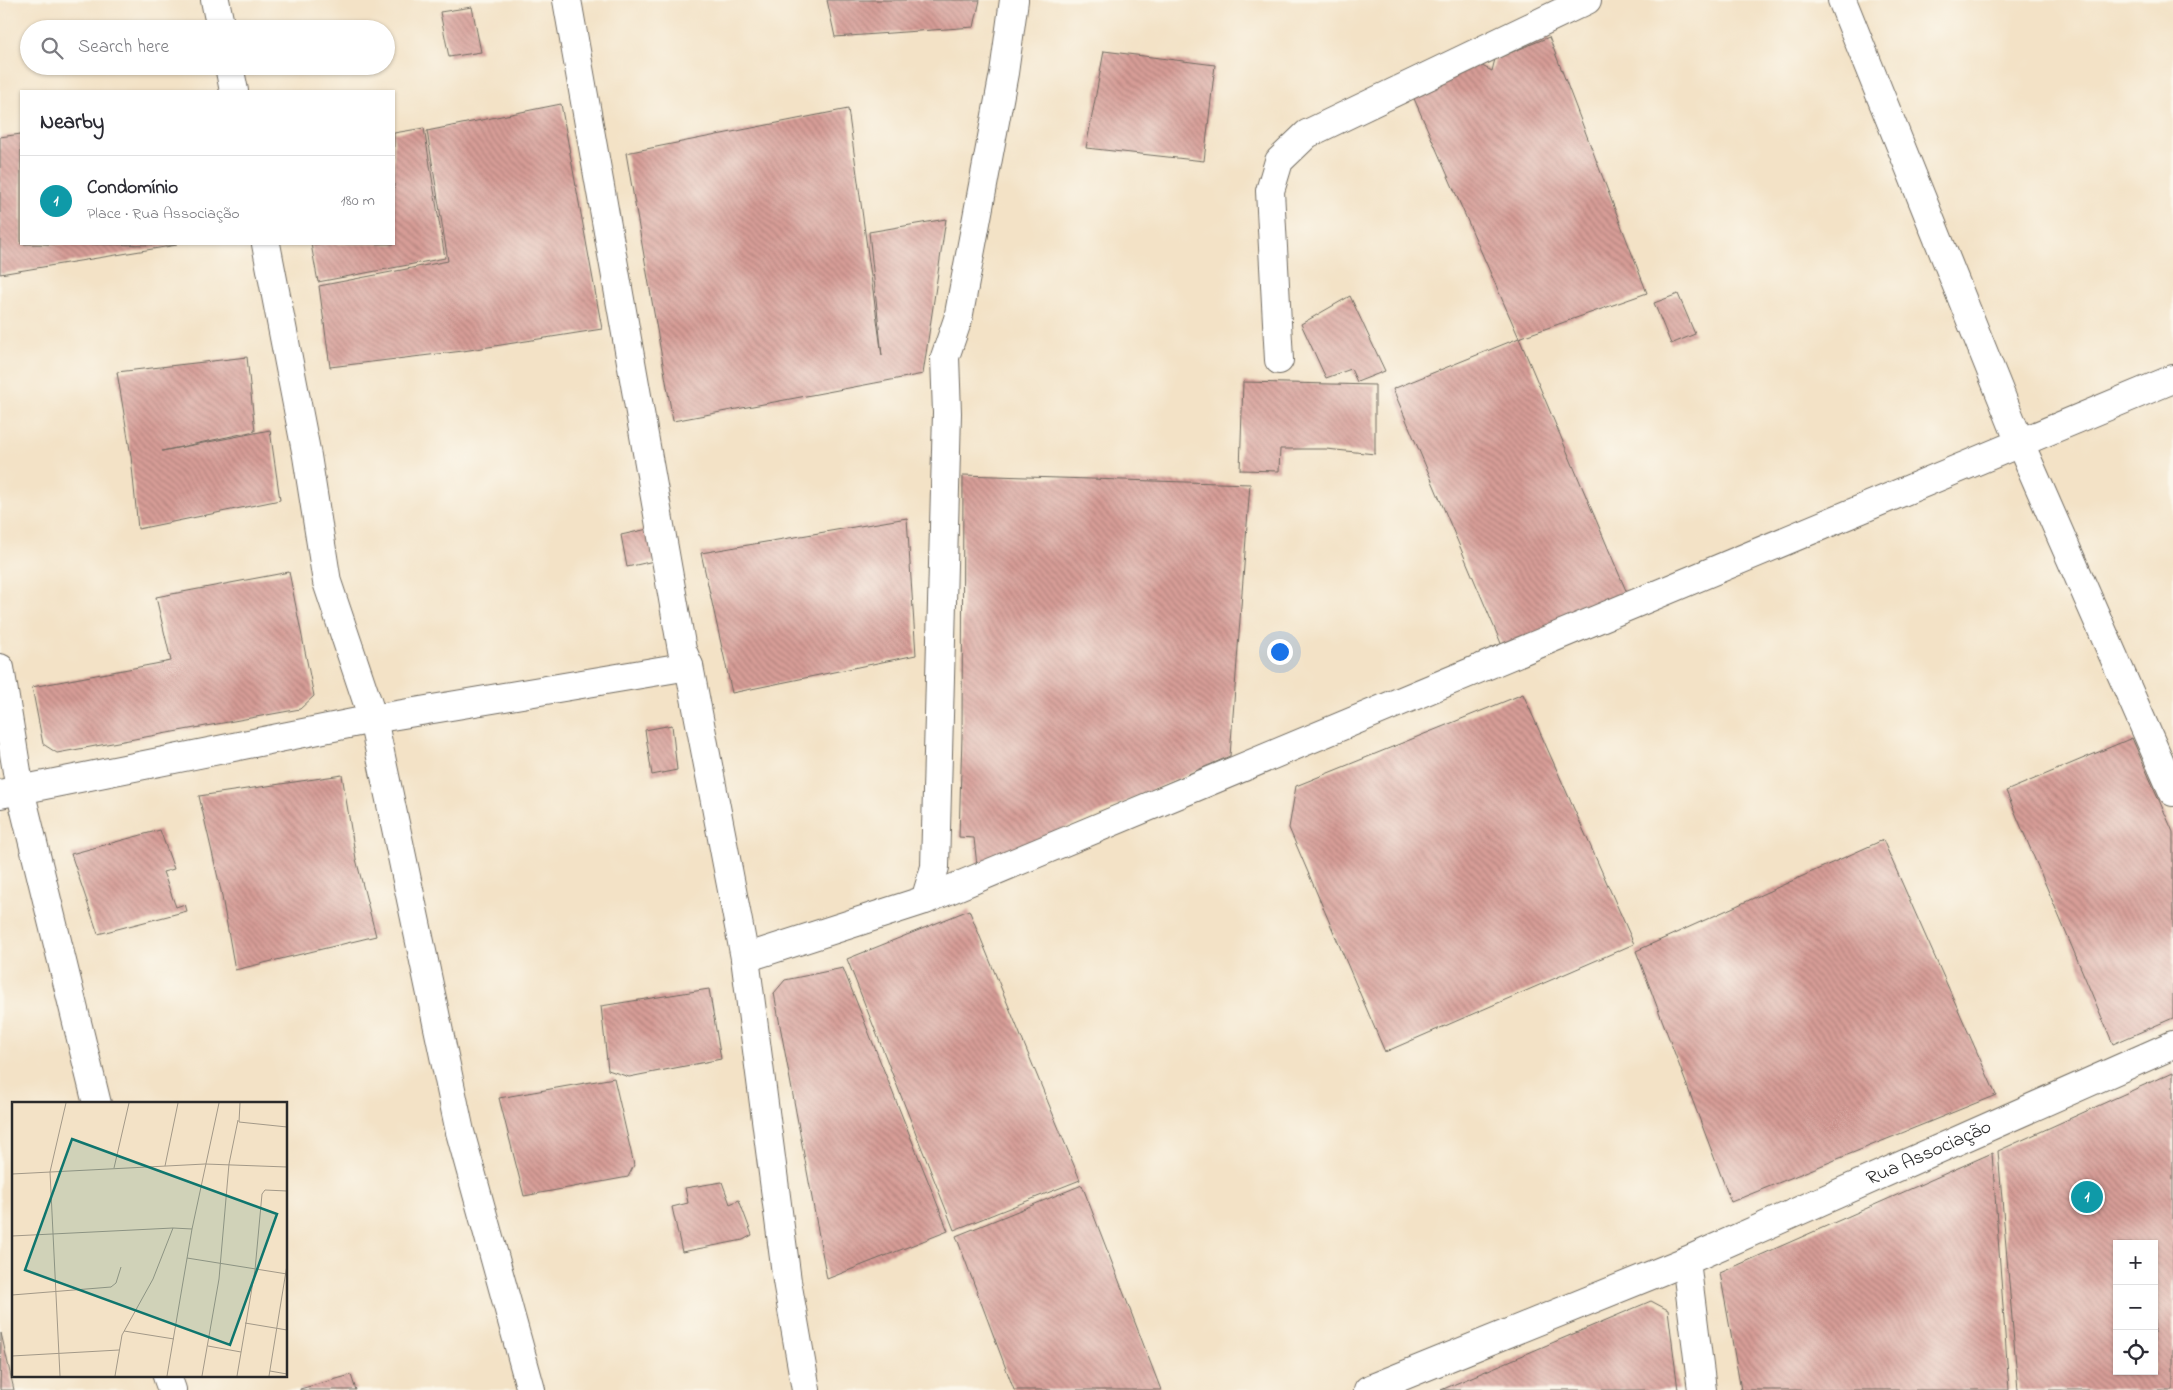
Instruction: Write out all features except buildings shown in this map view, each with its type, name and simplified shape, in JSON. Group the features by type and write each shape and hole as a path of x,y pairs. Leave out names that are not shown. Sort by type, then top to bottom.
{"street":[{"path":"215,0 219,20"},
{"path":"567,0 682,650 689,666 745,958 787,1282 806,1390"},
{"path":"925,900 935,867 947,413 945,357 958,319 1004,73 1014,0"},
{"path":"1279,360 1270,191 1280,160 1307,134 1587,0"},
{"path":"1842,0 2020,443 2173,792"},
{"path":"231,75 234,90"},
{"path":"266,245 305,447 327,582 373,719 460,1132 531,1390"},
{"path":"745,958 925,900 2173,379"},
{"path":"10,792 373,719 689,666"},
{"path":"0,668 10,792 95,1102"},
{"name":"Rua Associação","path":"1368,1390 1686,1261 2173,1046"},
{"path":"1686,1261 1702,1390"},
{"path":"168,1378 172,1390"}],"place":[{"name":"Condomínio","path":"2087,1197"}]}
